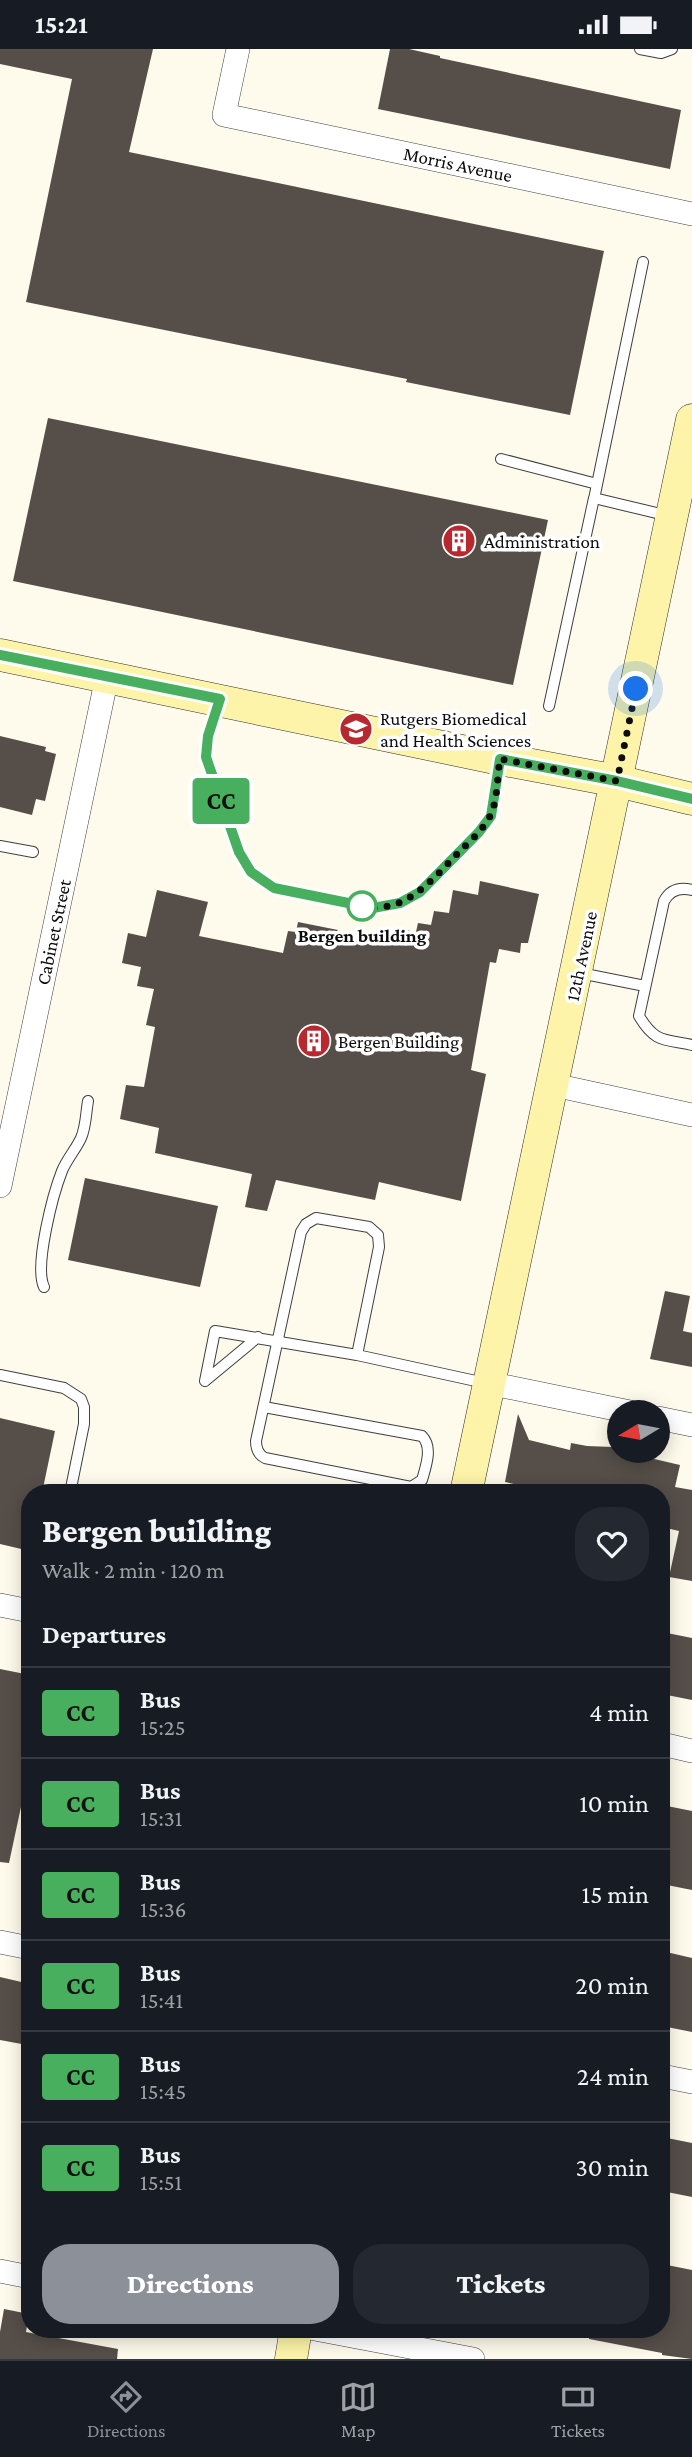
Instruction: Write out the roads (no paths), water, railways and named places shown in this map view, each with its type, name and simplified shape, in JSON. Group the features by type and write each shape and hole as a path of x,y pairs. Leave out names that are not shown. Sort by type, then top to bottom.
{"street":[{"name":"Morris Avenue","path":"238,49 224,115 692,214"},
{"name":"12th Avenue","path":"468,1484 554,1086 692,419"},
{"path":"0,655 617,781 692,799"},
{"name":"Cabinet Street","path":"0,1186 107,677"},
{"path":"554,1086 692,1115"},
{"path":"488,1383 607,1407"},
{"path":"670,1420 692,1425"},
{"path":"0,1605 21,1610"},
{"path":"670,1747 692,1751"},
{"path":"0,1942 21,1946"},
{"path":"670,2078 692,2082"},
{"path":"0,2271 21,2275"},
{"path":"291,2359 294,2338"},
{"path":"362,2338 473,2359"}],"lane":[{"path":"640,49 662,53 673,49"},
{"path":"549,706 643,262"},
{"path":"501,459 597,484"},
{"path":"594,499 671,517"},
{"path":"220,699 208,736 206,757 239,852 251,872 274,888 373,908 400,903 420,892 479,832 491,816 500,759"},
{"path":"0,846 33,852"},
{"path":"692,890 685,888 673,891 664,901 639,1016 656,1038 692,1045"},
{"path":"577,973 645,986"},
{"path":"44,1287 40,1262 57,1186 69,1156 81,1138 88,1101"},
{"path":"357,1355 379,1243 378,1235 369,1227 320,1218 309,1221 302,1232 256,1445 265,1458 396,1484"},
{"path":"258,1337 205,1381 215,1331 258,1337 357,1355 488,1383"},
{"path":"0,1375 64,1388 81,1399 84,1424 72,1484"},
{"path":"264,1407 424,1437 428,1448 422,1480 416,1484"}],"place":[{"name":"Administration","path":"459,541"},
{"name":"Rutgers Biomedical and Health Sciences","path":"356,729"},
{"name":"Bergen building","path":"362,906"},
{"name":"Bergen Building","path":"314,1041"}]}
